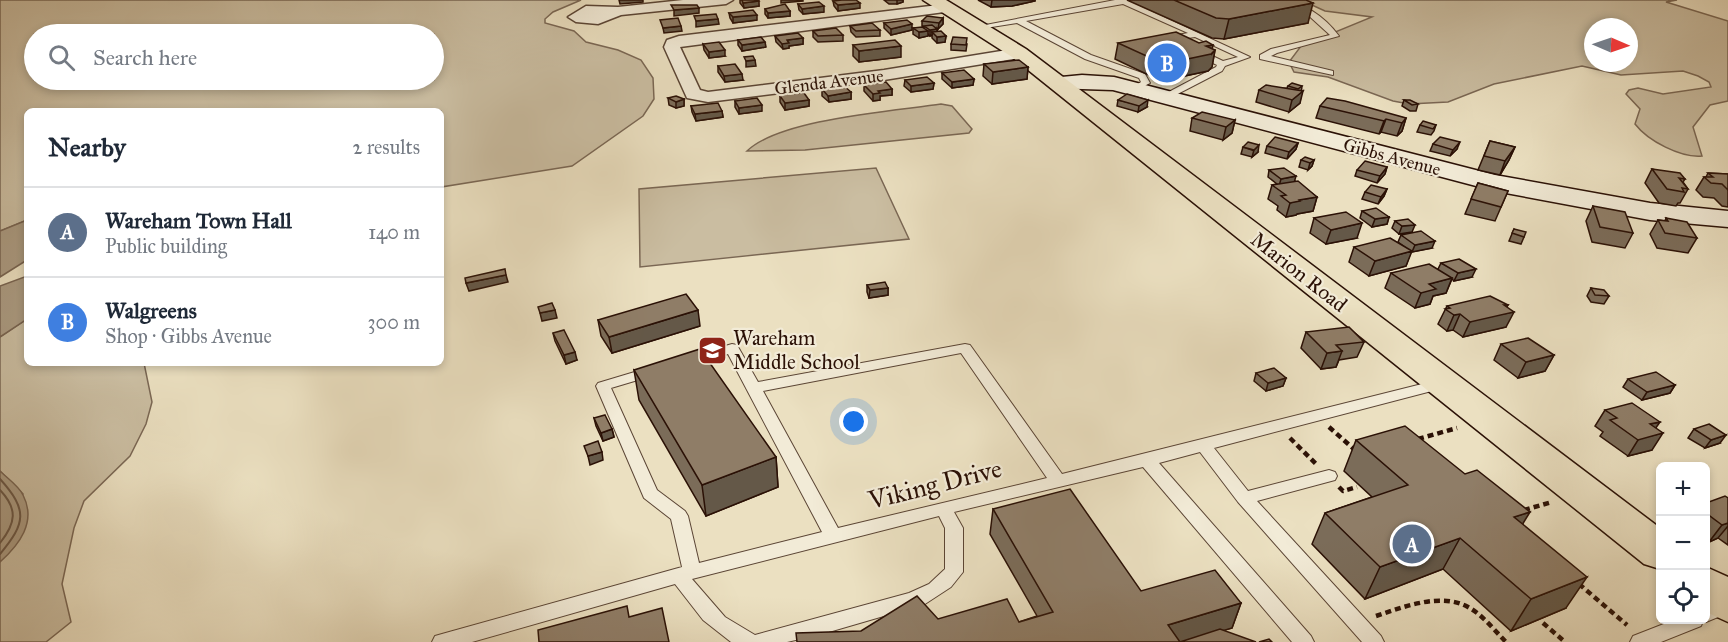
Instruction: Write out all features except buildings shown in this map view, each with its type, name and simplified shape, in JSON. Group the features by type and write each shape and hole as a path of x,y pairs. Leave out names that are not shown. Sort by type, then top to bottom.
{"main road":[{"name":"Marion Road","path":"939,4 1019,53 1059,83 1656,549"},
{"name":"Gibbs Avenue","path":"1059,83 1092,81 1133,89 1500,185 1603,204 1728,219"},
{"path":"1710,589 1728,604"}],"street":[{"path":"618,11 726,0"},
{"name":"Glenda Avenue","path":"939,4 673,43 693,94 708,97 884,75 1019,53"}],"lane":[{"path":"1265,57 1274,51 1335,36 1328,26 1300,7 1281,0"},
{"path":"979,27 1121,1 1246,57"},
{"path":"1062,3 1076,10"},
{"path":"1018,20 1088,57 1142,76 1146,83 1133,89"},
{"path":"1196,34 1170,39 1222,64"},
{"path":"1166,97 1219,69 1222,64 1246,57 1265,57 1330,74"},
{"path":"751,642 729,633 710,616 685,574 679,516 651,494 603,386 732,348 833,536"},
{"path":"754,388 965,348 1058,481"},
{"name":"Viking Drive","path":"442,642 685,574 943,508 1204,446 1442,384"},
{"path":"1204,446 1244,498 1374,642"},
{"path":"1147,460 1304,642"},
{"path":"1244,498 1329,476"},
{"path":"759,642 788,631 813,628 875,609 910,603 940,587 954,572 954,528 943,508"},
{"path":"1710,612 1728,604"},
{"path":"1640,642 1684,624"}],"path":[{"path":"1420,449 1411,441 1468,425"},
{"path":"1329,427 1360,455"},
{"path":"1521,511 1561,499"},
{"path":"1573,579 1627,625"},
{"path":"1356,622 1414,603 1467,605 1506,642"},
{"path":"1543,623 1565,642"}],"shaded area":[{"path":"0,0 581,0 553,12 545,19 545,23 574,31 586,42 618,50 641,60 653,78 654,99 643,116 572,166 444,187 444,108 24,108 24,221 0,231"},
{"path":"1301,0 1677,0 1666,2 1728,21 1728,101 1710,105 1693,127 1702,156 1675,151 1656,142 1641,130 1635,124 1640,109 1626,94 1629,90 1638,88 1663,94 1711,87 1709,82 1683,71 1621,75 1608,72 1638,72 1638,18 1584,18 1584,66 1494,84 1448,102 1409,104 1393,101 1328,77 1294,72 1289,62 1301,46 1372,17 1325,11"},
{"path":"941,104 952,106 972,129 969,133 805,150 747,151 763,140 810,124"},
{"path":"876,168 909,239 640,267 639,189"},
{"path":"24,321 24,366 145,366 152,402 146,424 130,456 84,501 74,528 62,584 71,622 46,642 0,642 0,562 23,494 0,471 0,337"}],"water":[{"path":"24,221 24,262 0,277 0,231"},
{"path":"24,277 24,321 0,337 0,286"},
{"path":"0,471 21,492 28,514 24,532 14,548 0,562"}],"place":[{"name":"Walgreens","path":"1167,63"},
{"name":"Wareham Middle School","path":"712,350"},
{"name":"Wareham Town Hall","path":"1412,544"}]}
